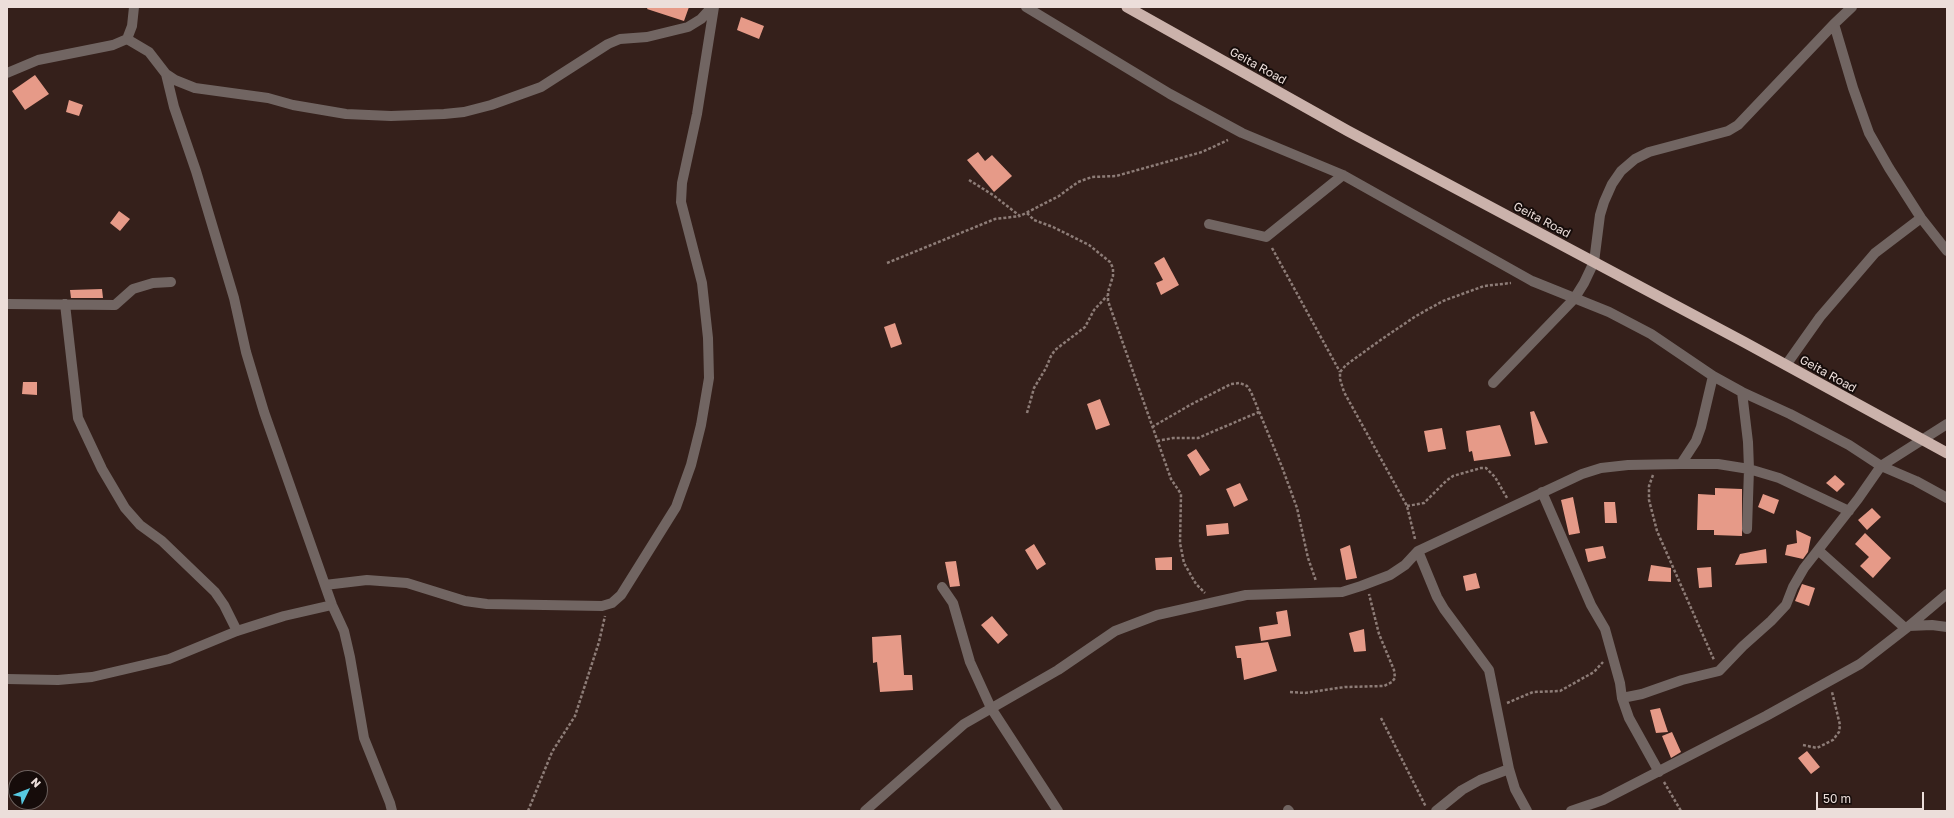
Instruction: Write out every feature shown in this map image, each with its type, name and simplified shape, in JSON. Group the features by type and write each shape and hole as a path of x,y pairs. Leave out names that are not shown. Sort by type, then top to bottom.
{"highway":[{"name":"Geita Road","path":"1127,7 1348,131 1786,365 1947,453"}],"street":[{"path":"7,73 38,60 113,45 127,39 132,26 134,7"},
{"path":"127,39 149,52 166,74 182,84 196,88 268,98 293,105 346,114 391,116 444,114 464,112 491,105 541,86 557,78 592,53 614,41 647,37 688,27 701,19 713,7"},
{"path":"325,586 367,580 407,583 465,601 487,604 602,606 612,603 621,595 676,507 691,465 701,425 709,378 708,338 702,283 682,202 682,183 697,114 713,7"},
{"path":"1026,7 1170,94 1242,133 1343,174 1532,281 1609,312 1651,334 1713,376 1742,392 1823,431 1881,466 1916,481 1947,498"},
{"path":"1493,383 1574,299 1594,262 1600,215 1612,184 1622,171 1635,159 1649,152 1728,131 1738,125 1852,7"},
{"path":"1834,24 1852,88 1869,133 1889,168 1921,218 1947,251"},
{"path":"166,74 174,107 196,171 234,298 246,352 264,412 325,586 344,631 364,738 392,811"},
{"path":"1209,224 1266,237 1343,174"},
{"path":"1786,365 1820,317 1875,253 1921,218"},
{"path":"7,304 115,304 133,289 153,283 171,282"},
{"path":"65,304 78,418 102,468 126,508 140,525 162,541 215,592 238,631"},
{"path":"1681,464 1696,441 1701,427 1713,376"},
{"path":"1742,392 1747,424 1749,469 1747,529"},
{"path":"1622,698 1642,694 1682,680 1719,672 1743,646 1771,621 1786,605 1796,581 1881,466 1947,424"},
{"path":"865,811 964,724 1058,670 1115,631 1157,615 1246,594 1342,592 1366,584 1390,575 1405,564 1418,551 1542,492 1582,474 1601,468 1628,465 1718,464 1749,469 1779,478 1849,511"},
{"path":"1542,492 1590,605 1605,629 1613,655 1622,698 1629,718 1659,772"},
{"path":"1818,550 1907,627 1932,624 1947,627"},
{"path":"1418,551 1440,603 1489,670 1509,769 1515,789 1527,811"},
{"path":"942,587 953,603 970,662 991,708 1058,811"},
{"path":"1571,811 1603,800 1659,772 1702,747 1766,716 1832,678 1860,664 1947,594"},
{"path":"7,679 58,680 92,677 169,659 238,631 284,616 332,605"},
{"path":"1436,811 1462,790 1480,780 1509,769"}],"path":[{"path":"886,263 995,219 1020,216 1086,179 1092,177 1116,176 1202,152 1242,133"},
{"path":"969,180 993,195 1020,216"},
{"path":"1027,213 1034,220 1053,227 1088,245 1110,262 1113,268 1113,276 1109,284 1107,296 1116,328 1171,479 1181,494 1180,543 1184,563 1196,584 1212,601"},
{"path":"1266,237 1340,372 1340,379 1344,392 1407,506 1418,551"},
{"path":"1340,372 1346,365 1382,339 1416,316 1443,301 1484,286 1532,281"},
{"path":"1028,414 1034,388 1055,350 1085,327 1094,310 1107,296"},
{"path":"1152,428 1190,405 1236,382 1244,384 1251,392 1297,508 1305,546 1319,593"},
{"path":"1157,441 1173,438 1198,438 1259,412"},
{"path":"1662,465 1653,474 1649,486 1649,500 1653,517 1664,548 1719,672"},
{"path":"1407,506 1424,503 1453,476 1486,468 1498,480 1511,507"},
{"path":"1290,692 1305,692 1345,687 1384,686 1392,682 1395,678 1379,634 1375,613 1366,584"},
{"path":"528,811 552,752 575,716 605,618 602,606"},
{"path":"1496,708 1533,692 1560,691 1594,672 1613,655"},
{"path":"1803,745 1817,748 1832,740 1839,732 1840,725 1832,694 1832,678"},
{"path":"1381,718 1428,811"},
{"path":"1659,772 1681,811"}],"building":[{"path":"648,7 689,7 684,21 647,9"},
{"path":"741,17 764,26 759,39 737,30"},
{"path":"35,75 49,94 25,110 12,91"},
{"path":"69,100 83,105 79,116 66,112"},
{"path":"978,152 985,161 992,155 1012,176 994,192 967,160"},
{"path":"119,211 130,219 120,231 110,223"},
{"path":"1164,257 1179,285 1161,295 1156,283 1163,280 1154,263"},
{"path":"102,289 103,298 71,298 70,290"},
{"path":"895,323 902,344 891,348 884,327"},
{"path":"23,382 37,382 37,395 22,394"},
{"path":"1100,399 1110,425 1096,430 1087,404"},
{"path":"1534,411 1548,443 1535,445 1530,412"},
{"path":"1500,425 1511,456 1474,461 1472,451 1469,452 1466,431"},
{"path":"1442,428 1446,449 1428,452 1424,431"},
{"path":"1196,449 1210,470 1200,476 1187,455"},
{"path":"1835,475 1845,484 1837,492 1826,483"},
{"path":"1240,483 1248,500 1234,507 1226,489"},
{"path":"1715,488 1742,489 1742,536 1714,535 1714,530 1697,530 1698,494 1715,495"},
{"path":"1763,494 1779,500 1774,514 1758,507"},
{"path":"1573,497 1580,533 1569,535 1561,500"},
{"path":"1604,502 1615,502 1617,523 1605,523"},
{"path":"1872,508 1881,517 1867,530 1858,520"},
{"path":"1228,523 1229,534 1207,536 1206,525"},
{"path":"1796,530 1811,537 1808,552 1803,559 1785,555 1787,545 1797,543"},
{"path":"1865,533 1891,558 1873,578 1860,566 1869,557 1855,544"},
{"path":"1034,544 1046,564 1037,570 1025,550"},
{"path":"1350,545 1357,578 1346,580 1340,549"},
{"path":"1603,546 1606,558 1588,562 1585,549"},
{"path":"1766,549 1767,563 1735,565 1740,554"},
{"path":"1172,557 1172,570 1156,570 1155,558"},
{"path":"956,561 960,586 950,587 945,562"},
{"path":"1651,565 1671,568 1671,582 1648,581"},
{"path":"1711,567 1712,587 1699,588 1697,568"},
{"path":"1476,573 1480,588 1466,591 1463,576"},
{"path":"1802,584 1815,588 1809,606 1795,601"},
{"path":"1287,610 1291,636 1261,641 1259,627 1278,624 1276,612"},
{"path":"992,616 1008,635 998,644 981,625"},
{"path":"1364,629 1366,651 1354,652 1349,633"},
{"path":"901,635 904,675 912,675 913,690 880,692 877,662 873,663 872,637"},
{"path":"1268,642 1277,671 1244,680 1241,658 1237,658 1235,646"},
{"path":"1660,708 1668,732 1656,733 1650,710"},
{"path":"1672,732 1681,752 1671,758 1662,736"},
{"path":"1807,751 1820,767 1811,774 1798,758"}]}
